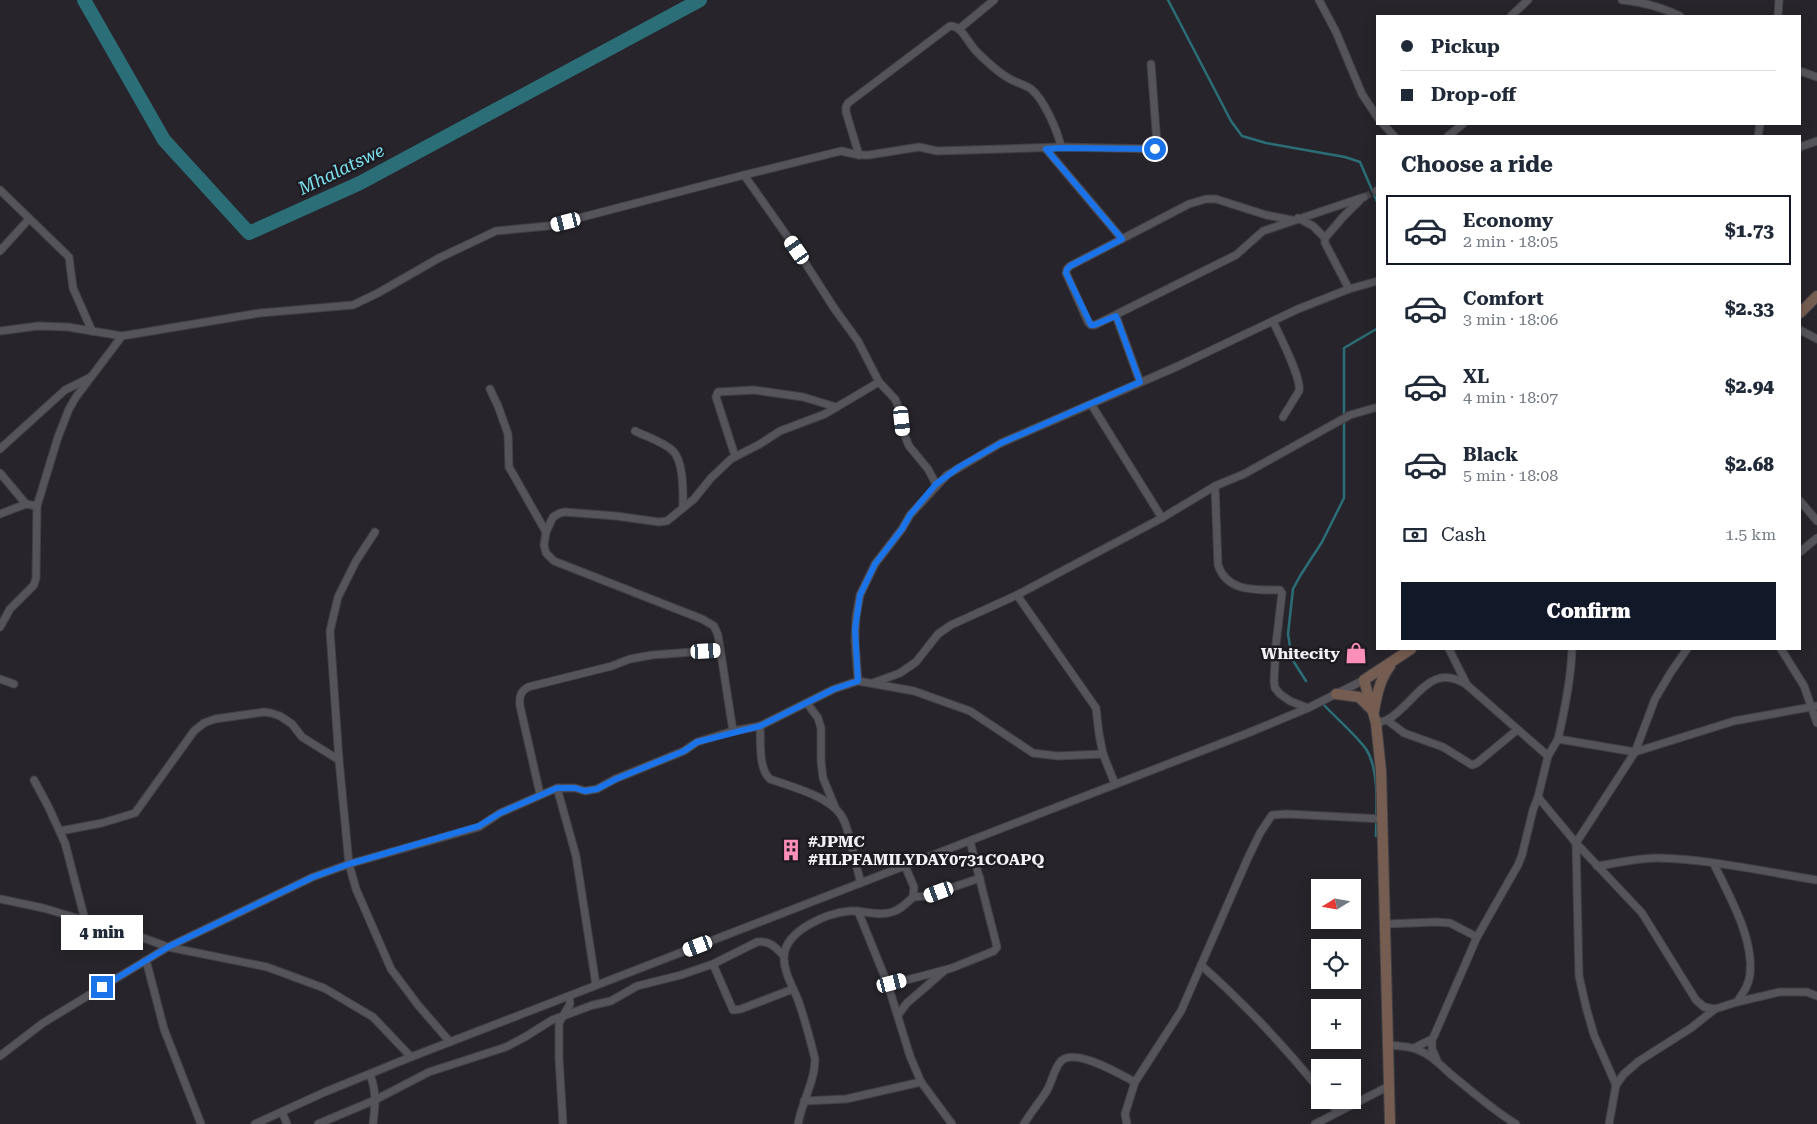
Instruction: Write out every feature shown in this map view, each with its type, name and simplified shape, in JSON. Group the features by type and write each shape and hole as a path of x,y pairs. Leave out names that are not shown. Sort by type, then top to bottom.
{"street":[{"path":"959,29 994,0"},
{"path":"1319,0 1336,32 1362,94 1376,115"},
{"path":"1512,15 1528,0"},
{"path":"1622,0 1659,6 1678,15"},
{"path":"1778,15 1779,0"},
{"path":"859,155 846,112 848,103 950,26 959,29 976,51 1008,78 1032,89 1050,117 1061,148"},
{"path":"0,332 38,326 68,327 122,336 260,313 353,304 378,293 439,258 496,232 548,226 841,151 859,155 919,147 938,151 1061,148 1150,150 1157,148 1151,64"},
{"path":"1801,71 1817,77"},
{"path":"1384,125 1393,135"},
{"path":"1449,135 1461,125"},
{"path":"1801,147 1817,141"},
{"path":"1046,149 1122,239"},
{"path":"744,175 858,341 879,382 895,399 899,408 904,434 936,484"},
{"path":"0,190 69,257 73,288 92,332"},
{"path":"1325,238 1364,197 1295,219 1264,231 1236,255 1116,316 1094,325 1091,325 1066,273 1070,266 1189,204 1206,199 1216,199 1266,215 1295,219 1313,226 1325,238 1325,243 1349,289"},
{"path":"0,251 29,219"},
{"path":"858,681 855,641 856,617 860,595 875,564 902,529 910,515 936,484 959,467 1001,443 1140,382 1298,309 1349,289 1376,282"},
{"path":"1801,312 1817,296"},
{"path":"1116,316 1140,382"},
{"path":"1273,321 1300,387 1283,417"},
{"path":"1801,331 1817,339"},
{"path":"1,624 10,609 34,585 36,578 37,506 58,437 69,409 122,336"},
{"path":"0,449 65,390 91,377"},
{"path":"733,732 718,635 714,626 702,619 554,561 546,553 544,545 546,532 553,517 565,512 659,522 667,521 694,499 711,478 735,456 760,444 780,431 825,414 879,382"},
{"path":"490,389 508,434 510,467 546,532"},
{"path":"735,456 716,397 718,392 754,390 803,397 836,407"},
{"path":"1091,404 1162,518"},
{"path":"870,684 900,673 916,662 938,634 951,625 1017,595 1162,518 1215,486 1244,474 1350,415 1376,408"},
{"path":"635,431 667,446 674,452 679,463 682,481 683,508"},
{"path":"0,473 26,504"},
{"path":"1215,486 1218,564 1221,574 1228,582 1237,587 1280,590 1282,593 1276,644 1275,688 1290,701 1308,708"},
{"path":"1801,502 1817,521"},
{"path":"0,514 26,504 37,506"},
{"path":"375,532 356,560 338,597 330,631 339,760 349,864 356,889 391,969 418,1005 450,1042"},
{"path":"1801,551 1817,538"},
{"path":"1017,595 1096,708 1103,754 1115,784"},
{"path":"540,794 520,706 519,698 522,691 528,687 612,666 630,659 662,654 720,650"},
{"path":"255,1124 411,1057 1308,708 1364,680 1410,650"},
{"path":"1450,650 1467,685"},
{"path":"1437,1061 1432,1049 1432,1039 1444,1016 1477,938 1522,855 1548,756 1558,739 1567,703 1572,650"},
{"path":"1616,1085 1594,1035 1579,976 1576,843 1635,752 1655,699 1670,672 1686,650"},
{"path":"1783,650 1814,707 1817,724"},
{"path":"1374,712 1384,674 1394,661"},
{"path":"1376,723 1387,720 1432,680 1444,677 1457,678 1548,756"},
{"path":"0,679 14,684"},
{"path":"1364,680 1376,723 1383,818 1390,1124"},
{"path":"0,1056 43,1023 168,947 313,877 349,864 479,826 500,813 557,788 575,788 585,791 597,789 616,779 684,751 697,742 760,726 834,689 858,681 914,691 970,711 1033,753 1058,756 1103,754"},
{"path":"1336,694 1359,697 1374,712"},
{"path":"807,703 818,718 820,728 820,761 823,778 836,807 845,821 861,883"},
{"path":"1558,739 1635,752 1734,721 1814,707"},
{"path":"60,831 102,823 135,813 194,732 204,723 215,718 264,712 280,716 292,724 302,736 339,760"},
{"path":"1387,720 1404,733 1443,747 1472,765 1518,730"},
{"path":"760,726 763,768 766,775 770,779 822,798 836,807"},
{"path":"34,780 60,831 69,855 85,920"},
{"path":"557,788 576,856 596,985"},
{"path":"1538,797 1576,843 1642,913 1696,1000 1704,1006 1715,1009"},
{"path":"1128,1124 1126,1114 1135,1082 1181,1011 1247,860 1260,833 1272,815 1296,814 1383,818"},
{"path":"888,984 945,970 994,951 997,947 970,841"},
{"path":"1597,866 1657,858 1714,864 1817,880"},
{"path":"1714,864 1745,933 1750,961 1750,975 1746,990 1737,1002"},
{"path":"905,866 914,887 914,897"},
{"path":"798,1124 815,1069 815,1059 798,1000 786,969 784,956 787,945 792,938 822,917 850,911 884,914 900,909 914,897 927,896 980,878"},
{"path":"0,899 43,908 138,936 168,947 267,967 324,988 373,1017 411,1057"},
{"path":"858,911 888,984 910,1056 921,1082 952,1124"},
{"path":"1386,924 1436,922 1450,924 1477,938"},
{"path":"318,1124 375,1100 429,1072 506,1047 525,1038 545,1024 592,1005 611,1001 638,986 681,975 712,964 750,945 764,941 770,943 784,956"},
{"path":"146,960 164,1029 201,1124"},
{"path":"712,964 733,1010 741,1009 793,989"},
{"path":"1201,965 1252,1014 1311,1080"},
{"path":"898,1015 907,1003 945,970"},
{"path":"1609,1124 1616,1085 1624,1074 1639,1061 1691,1028 1715,1009 1780,992 1807,992 1817,996"},
{"path":"563,1124 559,1023 570,1004 570,996"},
{"path":"1414,1048 1432,1039"},
{"path":"1389,1045 1414,1048 1437,1061 1451,1075 1505,1118 1516,1124"},
{"path":"1024,1124 1046,1092 1056,1067 1066,1058 1077,1058 1106,1066 1135,1082"},
{"path":"370,1074 374,1084 375,1100 373,1124"},
{"path":"804,1101 846,1099 921,1082"},
{"path":"1315,1124 1389,1086"},
{"path":"282,1112 287,1124"}],"waterway":[{"name":"Mhalatswe","path":"84,0 164,140 249,233 360,183 700,0"},
{"path":"1168,0 1231,121 1242,136 1266,143 1345,157 1360,162 1376,199"},
{"path":"1306,681 1292,659 1288,634 1293,589 1322,542 1344,498 1344,348 1376,329"},
{"path":"1323,704 1361,743 1370,758 1376,791 1376,836"}],"tunnel":[{"path":"1364,197 1376,191"}],"place":[{"name":"Whitecity","path":"1356,653"},
{"name":"#JPMC #HLPFAMILYDAY0731COAPQ","path":"791,850"}],"route":[{"path":"102,987 168,947 313,877 349,864 436,838 461,833 479,826 529,799 557,788 575,788 585,791 597,789 616,779 684,751 697,742 760,726 834,689 858,681 855,629 860,595 875,564 893,542 910,515 936,484 946,475 1001,443 1140,382 1116,316 1091,325 1066,273 1070,266 1122,239 1046,149 1155,149"}]}
